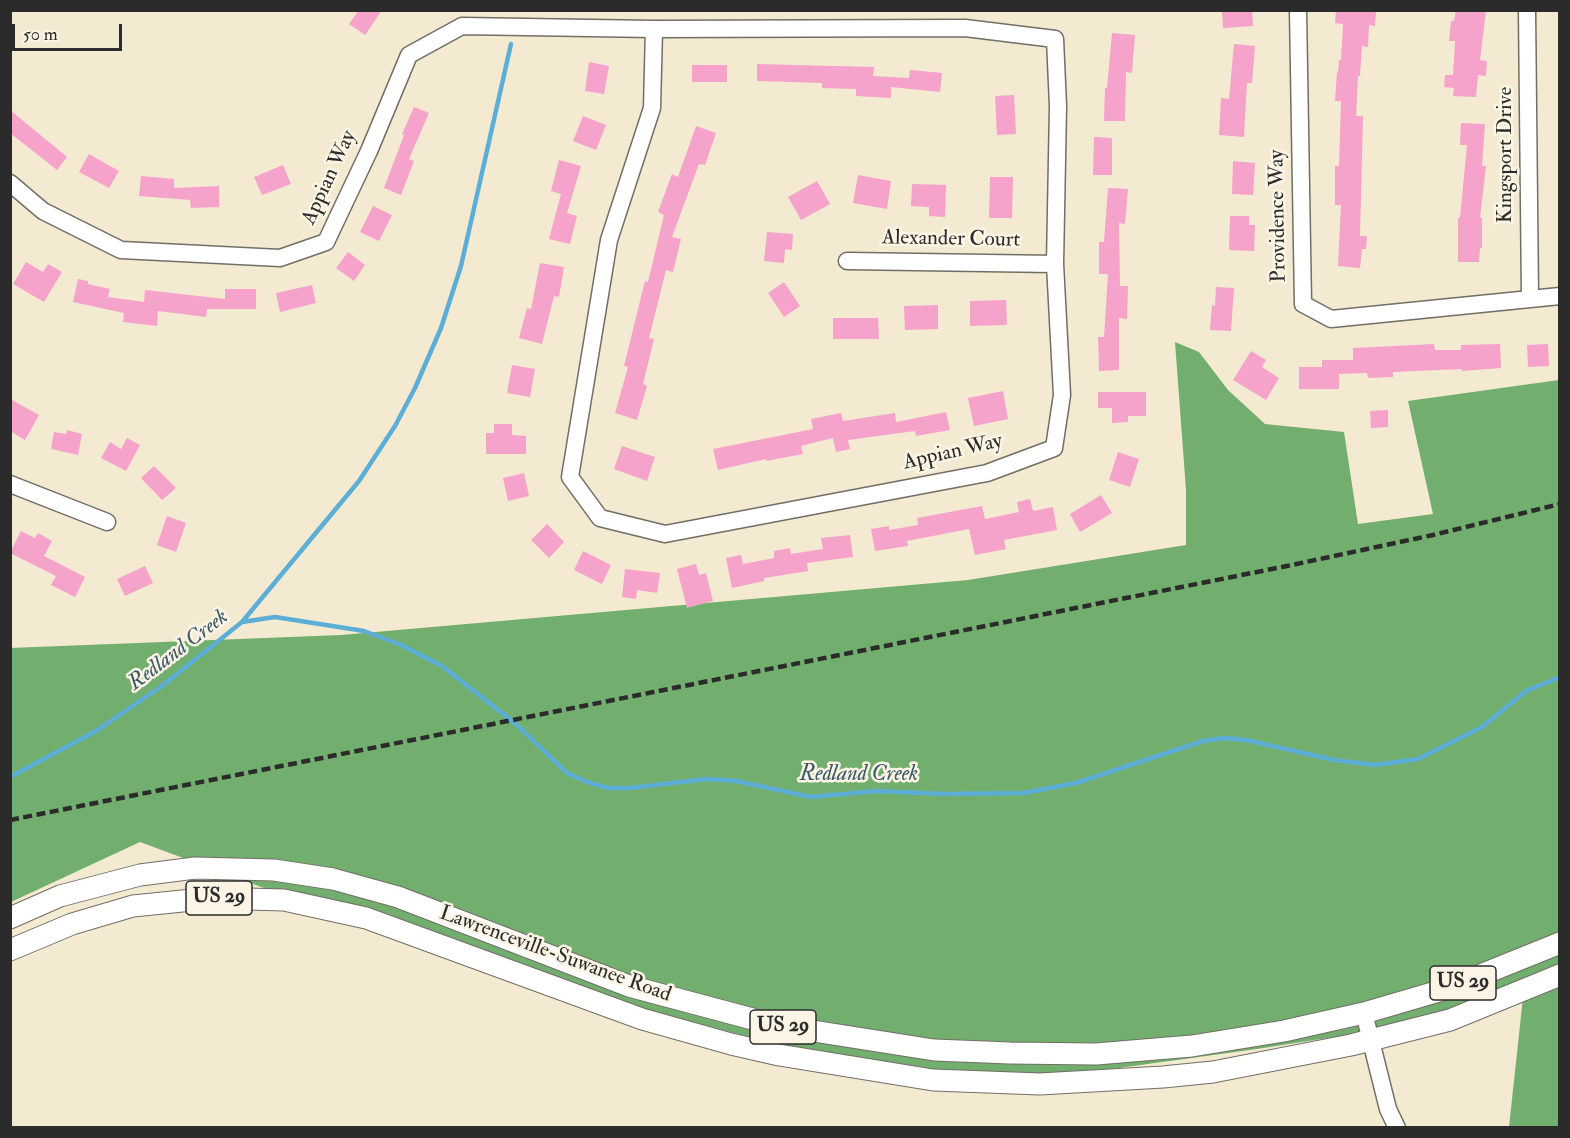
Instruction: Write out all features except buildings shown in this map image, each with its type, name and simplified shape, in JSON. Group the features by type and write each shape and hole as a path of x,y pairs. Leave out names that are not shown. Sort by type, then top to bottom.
{"main road":[{"name":"Lawrenceville-Suwanee Road","path":"10,918 60,896 166,870 223,867 274,870 333,879 398,897 629,986 775,1025 934,1050 1096,1053 1192,1046 1284,1031 1364,1013 1446,989 1560,943"},
{"path":"60,896 72,924"},
{"name":"Lawrenceville-Suwanee Road","path":"10,950 72,924 134,906 212,898 284,900 366,918 642,1019 731,1044 779,1055 933,1080 1040,1084 1163,1077 1226,1070 1370,1041 1450,1020 1560,975"},
{"path":"505,969 514,942"},
{"path":"933,1080 934,1050"}],"street":[{"name":"Providence Way","path":"1298,10 1303,304 1331,319 1560,296"},
{"name":"Kingsport Drive","path":"1527,10 1530,298"},
{"name":"Appian Way","path":"10,183 43,211 122,250 280,258 326,242 369,151 409,55 462,26 654,29 965,28 1055,39 1058,106 1055,264 1062,395 1054,448 987,473 665,534 600,518 570,477 609,240 652,108 654,29"},
{"name":"Alexander Court","path":"847,261 1055,264"},
{"path":"10,484 107,522"},
{"path":"1364,1013 1388,1109 1397,1128"}],"green space":[{"path":"1175,342 1199,352 1228,390 1265,424 1344,432 1358,524 1433,514 1408,401 1559,380 1559,1127 1509,1127 1525,979 1423,1023 1257,1049 951,1091 450,957 140,842 11,902 10,648 341,635 968,580 1186,545 1186,490"}],"waterway":[{"path":"242,622 359,481 395,426 415,388 441,328 461,266 511,44"},
{"name":"Redland Creek","path":"10,777 96,731 162,686 242,622 275,617 364,631 401,645 442,666 516,724 567,773 608,788 630,788 706,779 736,781 811,797 876,791 944,794 1023,793 1076,783 1203,741 1224,738 1246,740 1334,760 1375,765 1418,759 1482,727 1526,691 1560,677"}],"railway":[{"path":"10,820 1287,566 1433,535 1560,504"}]}
